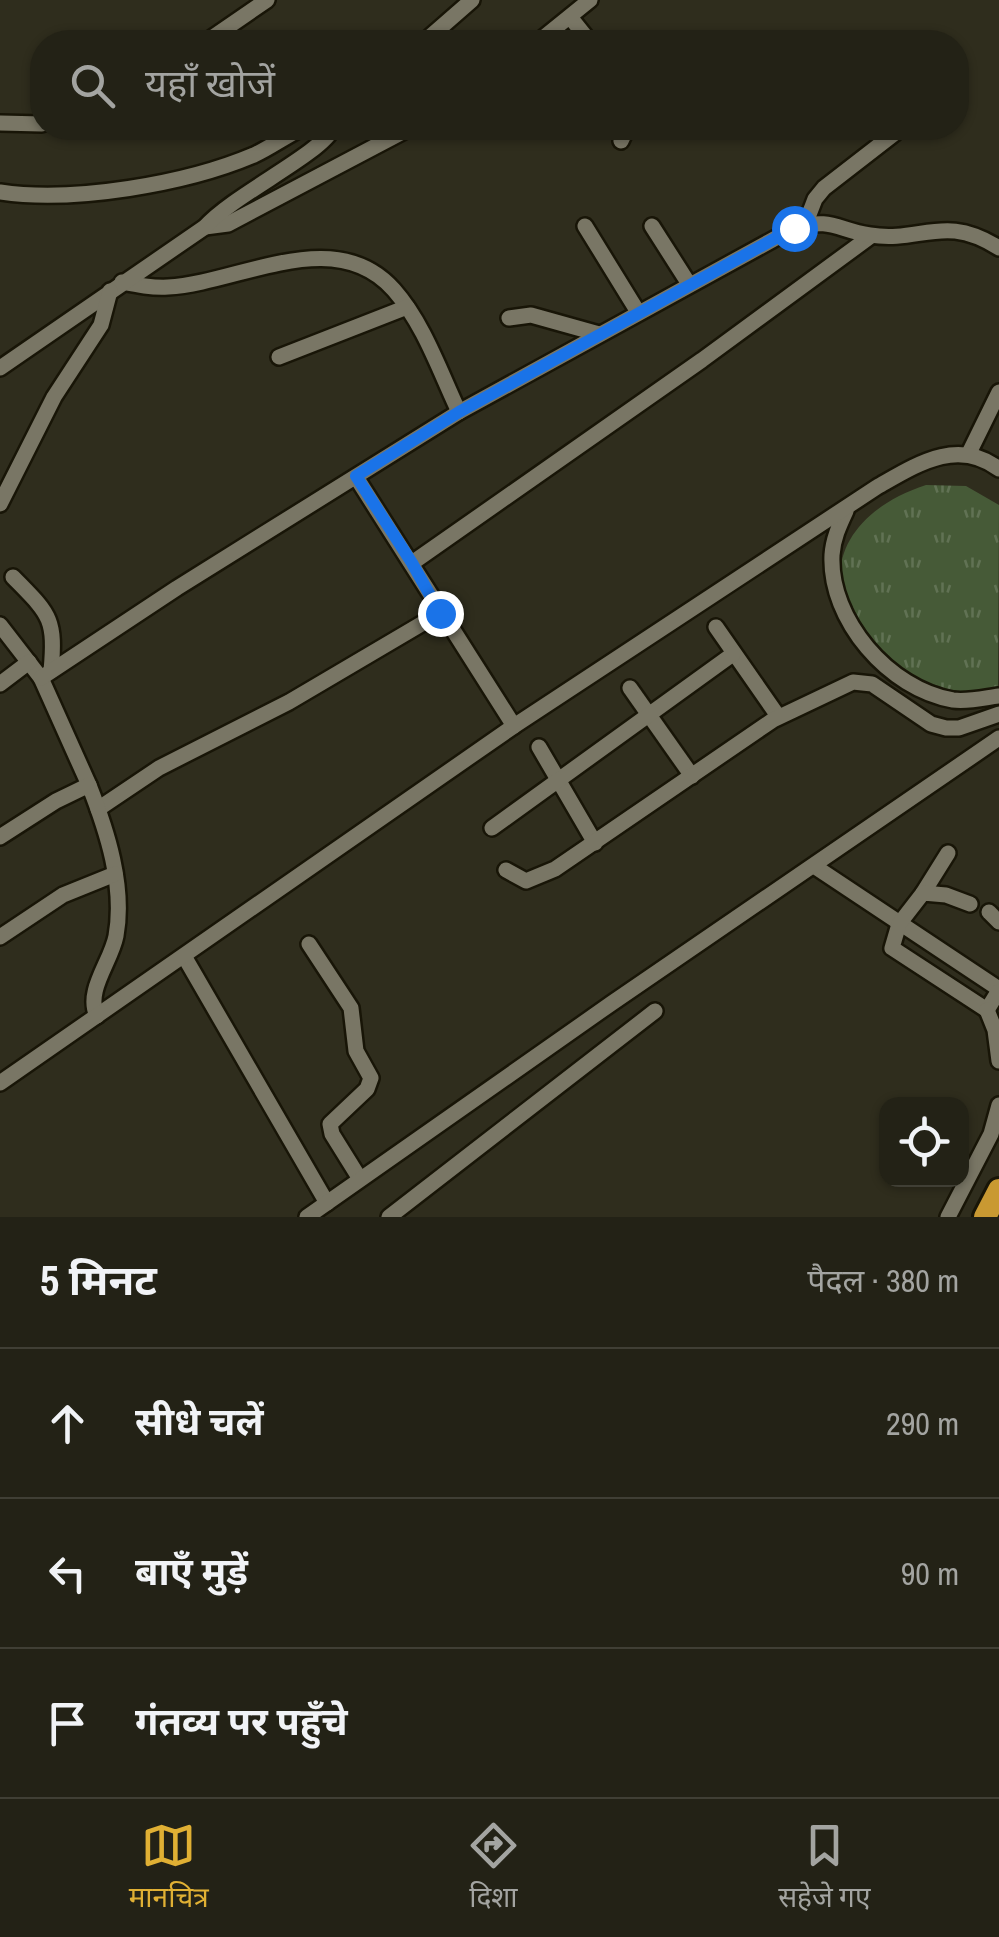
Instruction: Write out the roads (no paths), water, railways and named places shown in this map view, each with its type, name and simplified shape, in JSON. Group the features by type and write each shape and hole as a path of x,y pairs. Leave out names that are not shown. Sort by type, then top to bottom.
{"highway":[{"path":"985,1217 999,1190"}],"street":[{"path":"223,30 267,0"},
{"path":"438,30 472,0"},
{"path":"553,30 590,0"},
{"path":"570,16 581,30"},
{"path":"0,123 30,124"},
{"path":"0,192 62,194 135,187 229,164 282,140"},
{"path":"0,368 323,140"},
{"path":"205,227 228,224 387,140"},
{"path":"805,225 824,188 886,140"},
{"path":"46,674 459,412 758,246 818,222 871,236 955,230 998,245"},
{"path":"585,226 638,312"},
{"path":"652,226 688,284"},
{"path":"412,563 871,236"},
{"path":"116,286 169,287 330,257 343,259 379,277 407,307 459,412"},
{"path":"0,504 54,398 101,325 116,286"},
{"path":"279,357 407,307"},
{"path":"510,318 531,315 599,334"},
{"path":"969,454 999,392"},
{"path":"0,1082 514,726 877,487 930,458 969,454 999,470"},
{"path":"356,476 514,726"},
{"path":"846,510 835,535 832,567 838,598 858,635 888,668 916,688 951,700 999,696"},
{"path":"12,577 52,624 46,674 98,809 115,874 116,938 92,999 98,1016"},
{"path":"98,809 159,768 289,702 440,613"},
{"path":"0,625 29,662 46,674"},
{"path":"716,626 778,716"},
{"path":"492,828 733,654"},
{"path":"0,684 29,662"},
{"path":"506,870 519,879 534,880 595,843 778,716 853,682 872,684 931,724 946,728 959,728 999,714"},
{"path":"630,688 692,776"},
{"path":"307,1217 999,738"},
{"path":"539,747 595,843"},
{"path":"0,837 89,785"},
{"path":"948,853 898,924 892,948 987,1010 995,1030 999,1061"},
{"path":"814,866 999,990 987,1010"},
{"path":"0,936 63,895 115,874"},
{"path":"923,893 946,895 970,904"},
{"path":"309,944 351,1008 356,1051 371,1078 367,1089 330,1124 360,1180"},
{"path":"184,956 327,1203"},
{"path":"389,1217 654,1012"},
{"path":"948,1217 992,1134 999,1105"}]}
